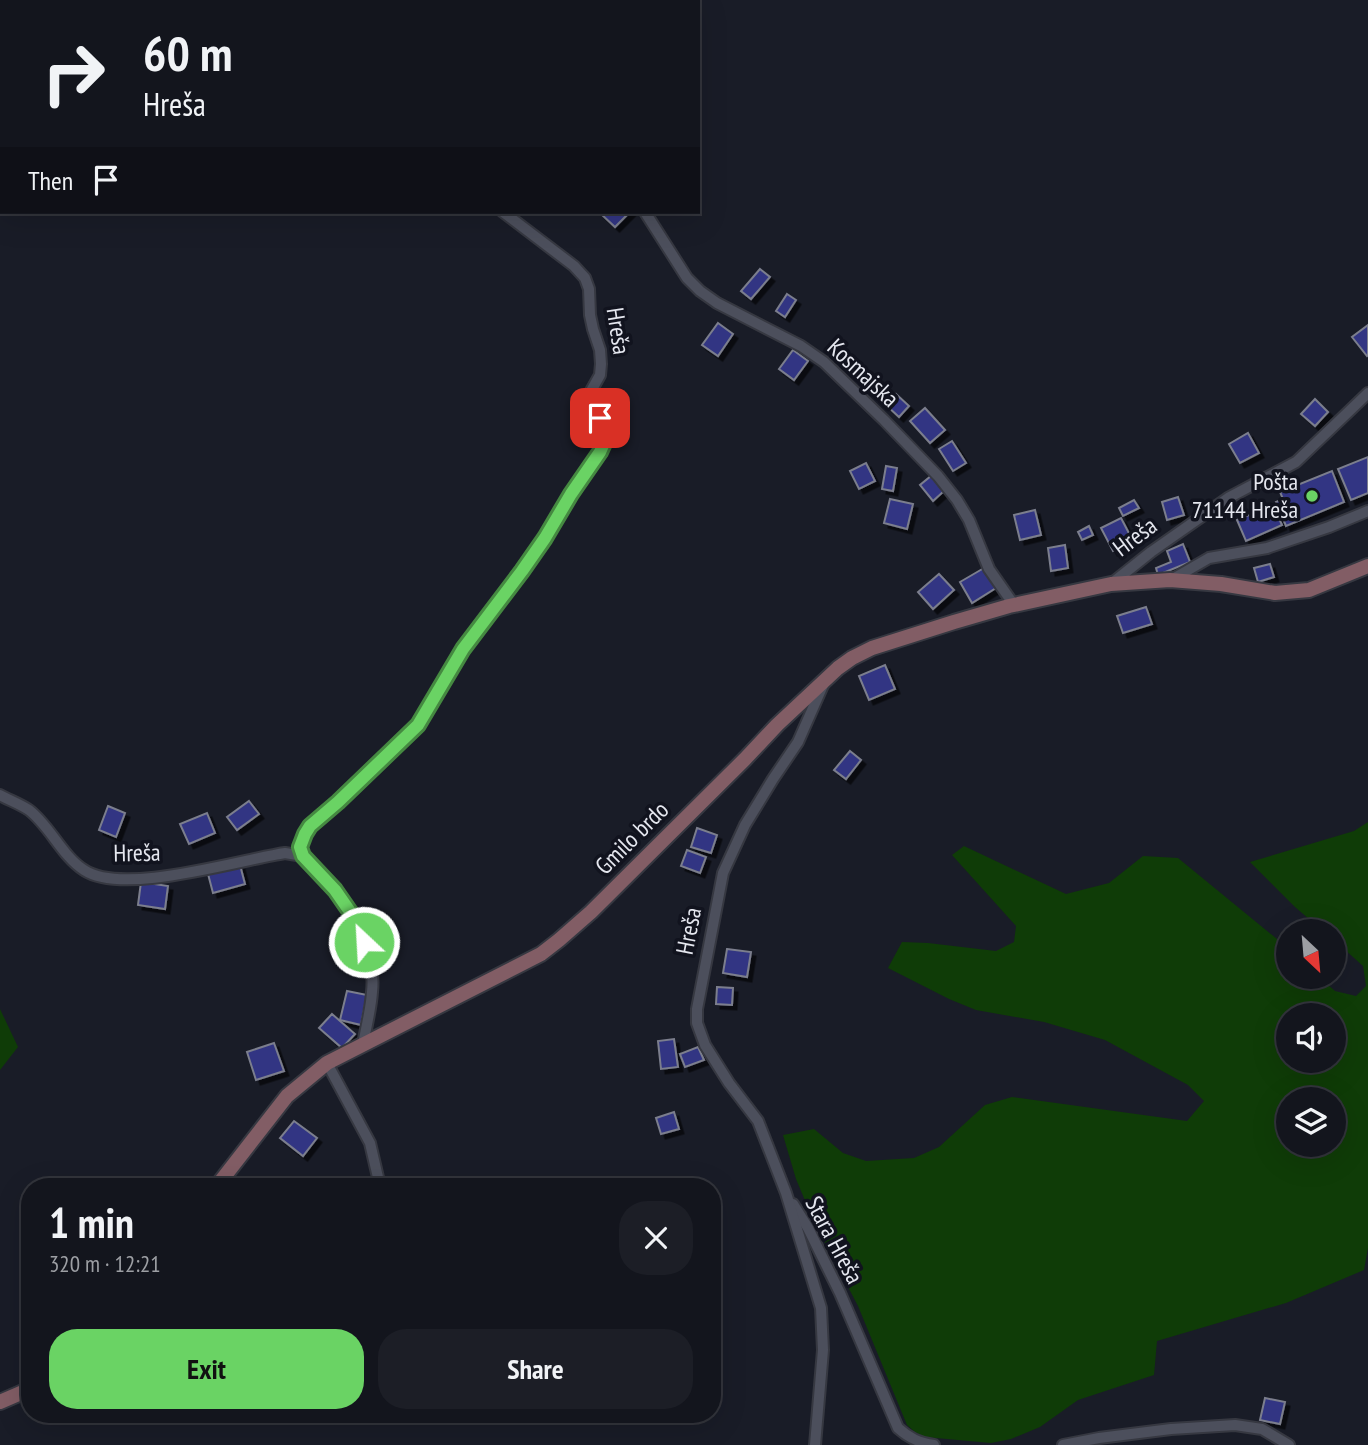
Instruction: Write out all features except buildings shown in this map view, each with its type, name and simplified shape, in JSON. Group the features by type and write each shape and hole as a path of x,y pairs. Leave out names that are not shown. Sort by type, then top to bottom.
{"main road":[{"name":"Hreša","path":"1111,584 1170,580 1221,584 1275,593 1308,590 1368,566"},
{"name":"Gmilo brdo","path":"223,1178 287,1096 327,1063 541,954 559,940 777,725 852,657 872,648 1014,605 1111,584"},
{"path":"0,1402 21,1393"}],"street":[{"name":"Hreša","path":"0,795 29,810 76,864 95,876 165,877 285,853 303,856 300,847 310,826 418,725 463,649 537,549 605,441 607,429 591,401 591,391 600,375 601,364 585,278 574,266 506,214"},
{"name":"Kosmajska","path":"646,214 687,278 700,291 717,303 801,346 824,362 938,476 969,520 989,569 1014,605"},
{"name":"Hreša","path":"1111,584 1228,498 1296,462 1368,393"},
{"name":"Hreša","path":"1170,580 1209,558 1267,548 1368,511"},
{"name":"Hreša","path":"786,1193 758,1121 705,1045 697,1023 697,1009 723,873 745,825 798,742 825,680"},
{"path":"303,856 335,890 353,916 364,942 371,967 373,990 363,1045"},
{"path":"327,1063 370,1143 378,1178"},
{"name":"Stara Hreša","path":"786,1193 821,1308 823,1350 815,1445"},
{"name":"Stara Hreša","path":"786,1193 814,1238 898,1428 922,1444 934,1445"},
{"path":"1063,1445 1147,1432 1236,1425 1262,1429 1289,1445"}],"green space":[{"path":"1368,822 1368,1248 1364,1270 1286,1303 1157,1341 1154,1375 1078,1400 1040,1427 1011,1439 991,1443 925,1437 915,1432 907,1425 858,1306 814,1222 796,1179 783,1135 814,1129 843,1153 866,1161 914,1158 939,1147 985,1105 1012,1097 1187,1121 1204,1101 1188,1085 1105,1040 1044,1022 976,1010 888,968 902,942 996,951 1014,942 1016,926 952,855 964,846 1066,894 1109,883 1143,856 1178,858 1276,938 1276,989 1333,989 1356,996 1366,986 1363,966 1346,951 1346,919 1309,919 1250,862 1354,831"},
{"path":"0,1009 18,1047 0,1070"}],"place":[{"name":"Pošta 71144 Hreša","path":"1312,496"}],"route":[{"path":"364,942 353,916 335,890 303,856 300,847 305,834 310,826 418,725 463,649 545,538 600,452 607,429 600,418"}]}
